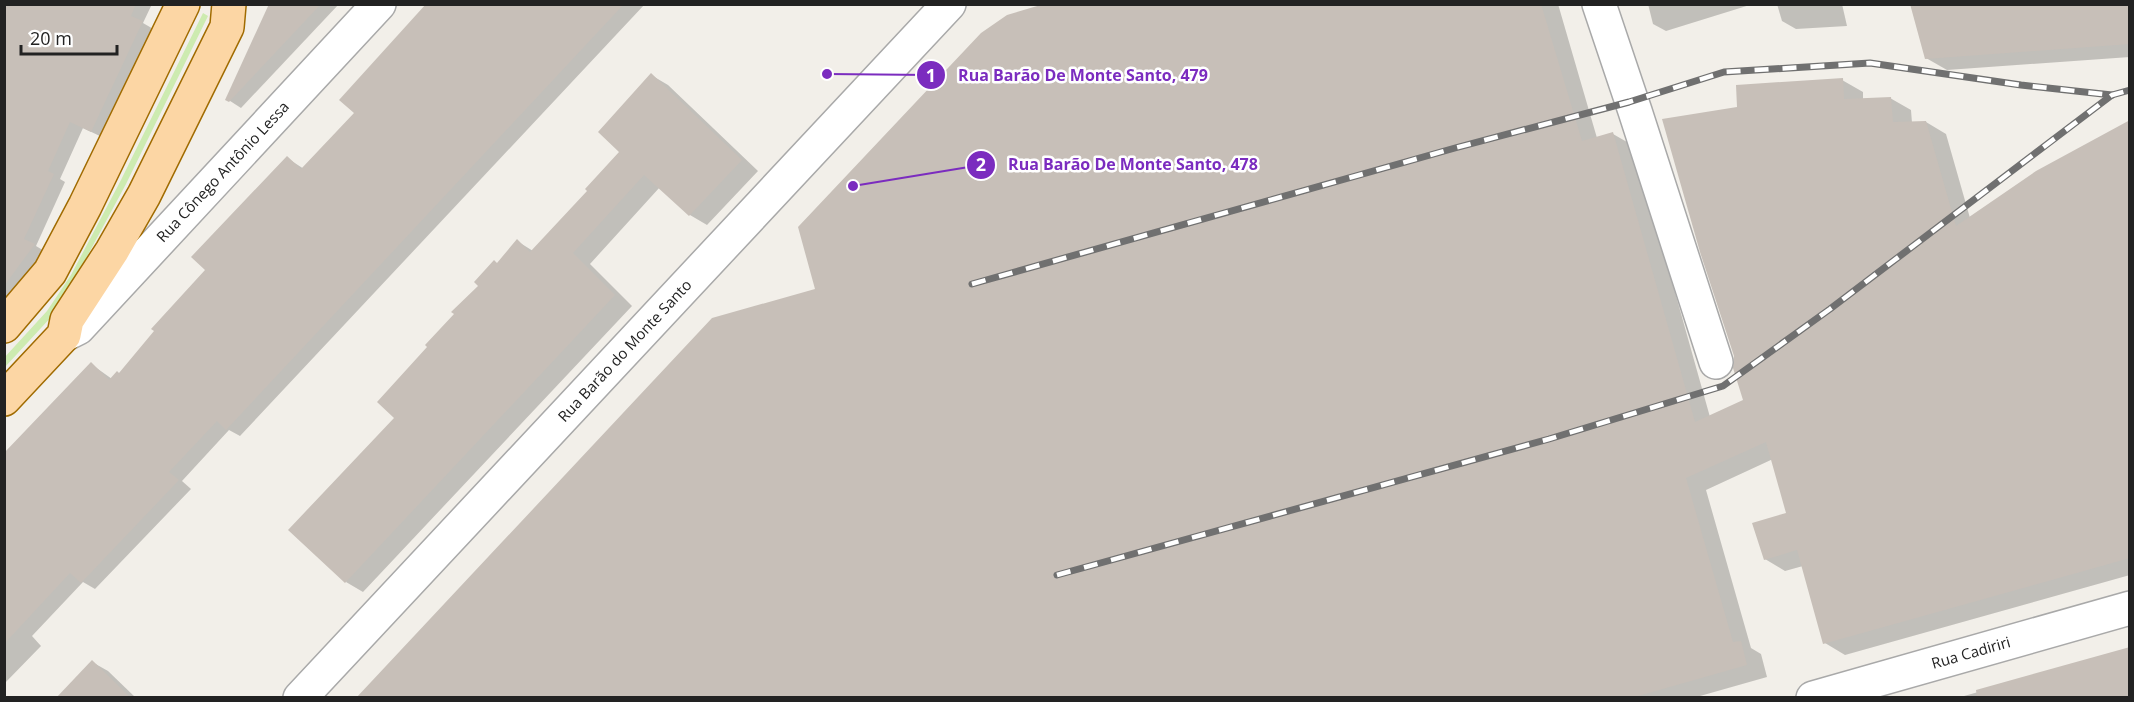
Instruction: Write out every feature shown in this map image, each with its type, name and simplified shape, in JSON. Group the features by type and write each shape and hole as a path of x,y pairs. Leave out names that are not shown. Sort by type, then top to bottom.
{"main road":[{"path":"4,326 50,272 183,4"},
{"path":"4,399 64,335 67,320 112,251 144,195 227,27 229,4"}],"street":[{"name":"Rua Cônego Antônio Lessa","path":"64,335 78,328 379,4"},
{"name":"Rua Barão do Monte Santo","path":"300,698 949,4"},
{"path":"1599,4 1716,362"},
{"name":"Rua Cadiriri","path":"1813,698 2130,608"}],"green space":[{"path":"203,13 208,16 126,184 76,277 53,315 5,367 4,358 47,311 71,275 121,180"}],"building":[{"path":"4,4 136,4 131,16 143,21 91,132 70,122 48,171 54,174 24,239 35,244 4,286"},
{"path":"269,4 321,4 229,102 225,100"},
{"path":"426,4 624,4 226,430 217,421 169,472 179,480 81,583 70,573 4,644 4,453 91,362 109,380 117,371 119,373 154,331 151,329 205,270 191,257 287,156 301,169 354,113 339,100"},
{"path":"1044,4 1541,4 1582,141 1613,132 1695,422 1743,400 1733,368 1734,356 1700,252 1662,119 1737,107 1736,85 1843,78 1844,99 1891,97 1893,122 1926,121 1956,226 2036,171 2130,120 2130,558 1823,644 1797,550 1764,560 1752,523 1786,513 1766,442 1686,478 1733,642 1741,641 1747,665 1631,698 356,698 712,318 815,289 798,227 981,33 1007,15"},
{"path":"1910,4 2130,4 2130,44 1925,59"},
{"path":"651,73 742,160 689,216 644,175 573,253 615,295 345,583 288,530 394,418 377,402 427,347 425,345 454,314 451,312 478,286 474,282 494,260 497,263 517,239 530,252 587,191 585,189 619,152 598,132"},
{"path":"2130,647 2130,698 1977,698 1976,690"},
{"path":"92,660 131,698 56,698"}],"railway":[{"path":"972,284 1455,148 1629,102 1724,72 1870,63 2021,85 2112,95"},
{"path":"1057,575 1549,439 1723,386 1830,309 2112,95 2130,90"}],"place":[{"name":"Rua Barão De Monte Santo, 479","path":"827,74"},
{"name":"Rua Barão De Monte Santo, 478","path":"853,186"}]}
